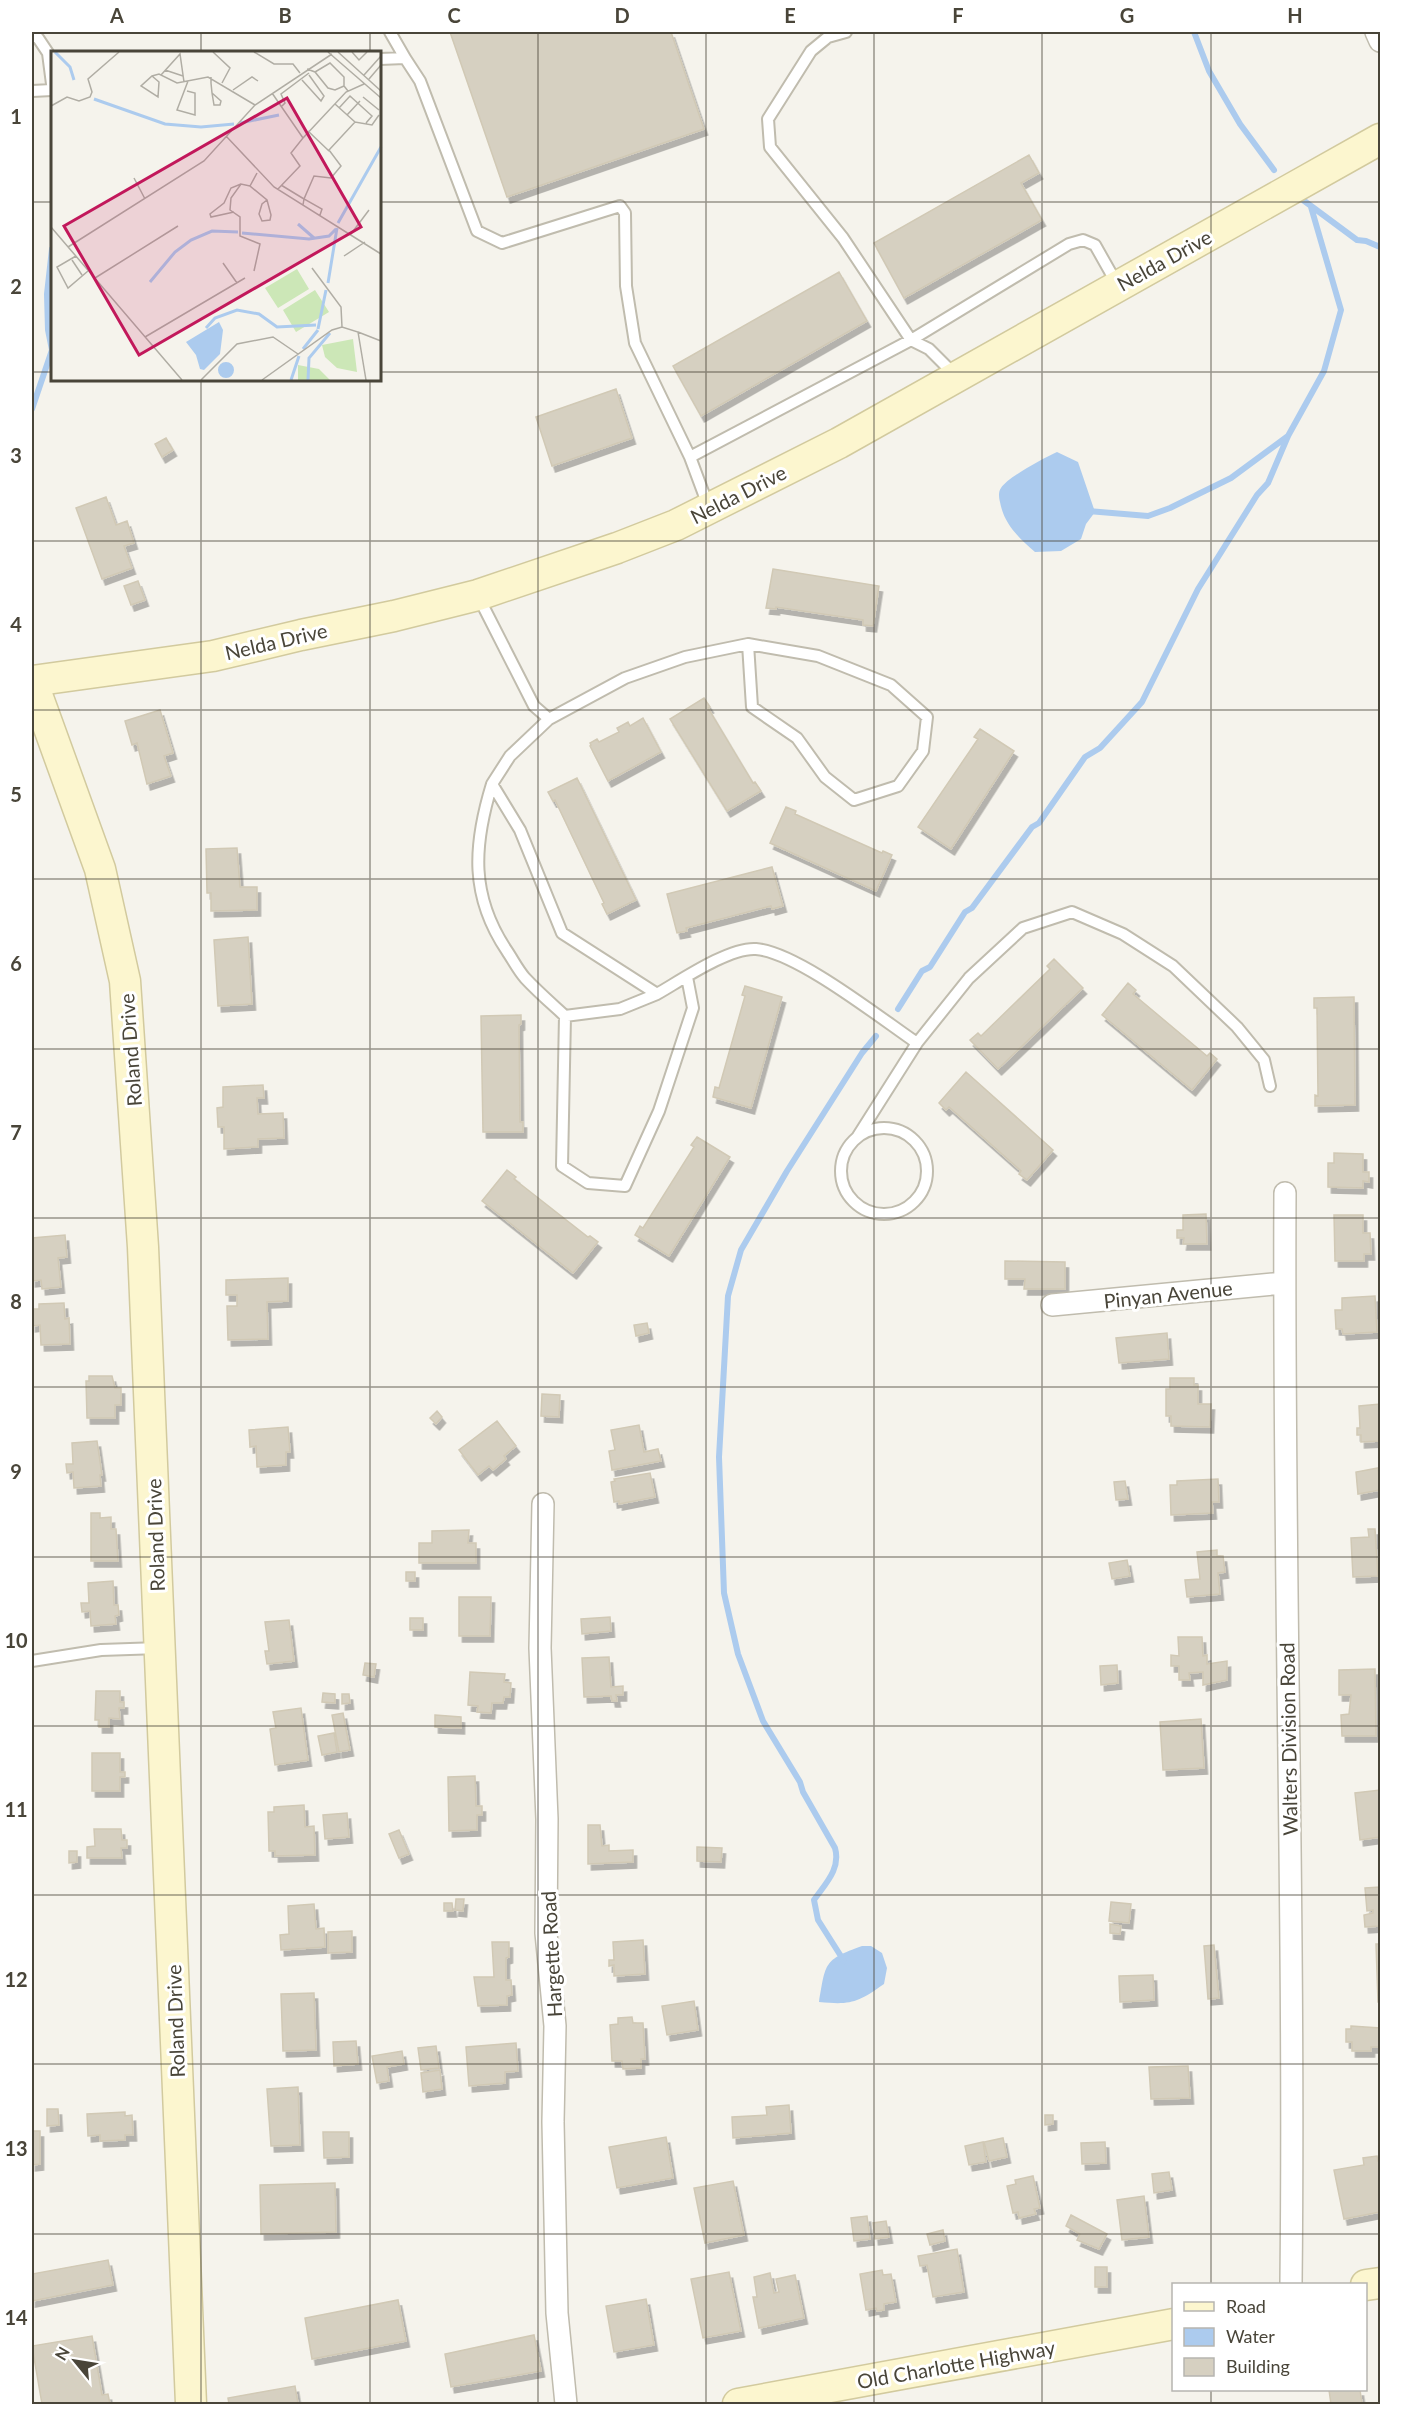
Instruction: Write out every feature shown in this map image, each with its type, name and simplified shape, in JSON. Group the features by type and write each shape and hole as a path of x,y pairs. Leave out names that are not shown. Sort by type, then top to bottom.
{"street":[{"path":"1376,32 1380,40"},
{"name":"Nelda Drive","path":"32,681 213,656 478,595 617,548 676,525 839,443 1380,139"},
{"name":"Roland Drive","path":"32,681 100,869 125,981 143,1247 191,2404"},
{"name":"Walters Division Road","path":"1285,1193 1284,1507 1292,2025 1292,2283"},
{"name":"Pinyan Avenue","path":"1052,1305 1284,1282"},
{"name":"Hargette Road","path":"543,1504 540,1648 547,1819 546,1933 555,2026 553,2122 557,2313 566,2404"},
{"name":"Old Charlotte Highway","path":"738,2404 1172,2324"}],"lane":[{"path":"390,32 420,81 477,231 501,243 620,206 625,213 626,286 636,343 690,457 709,509"},
{"path":"846,32 828,37 811,51 768,119 770,147 843,238 911,340 929,349 958,377"},
{"path":"32,36 38,38 48,52 51,76"},
{"path":"381,59 405,58"},
{"path":"32,91 51,90"},
{"path":"690,457 911,340 1069,244 1083,240 1095,245 1118,286"},
{"path":"478,595 534,706 549,719"},
{"path":"687,977 693,1008 659,1111 625,1186 588,1183 562,1166 565,1016 524,977 494,932 478,884 478,848 484,812 492,784 510,756 549,719 625,678 684,657 748,644 818,656 891,685 927,717 923,751 898,786 854,800 825,777 797,738 752,708 748,644"},
{"path":"492,784 520,830 562,933 657,994"},
{"path":"858,1137 870,1130 885,1128 899,1131 912,1138 927,1163 927,1171 921,1192 912,1203 887,1214 873,1213 861,1207 844,1187 841,1173 848,1147 858,1137 917,1043 969,978 1023,928 1072,912 1123,934 1173,966 1237,1027 1264,1060 1270,1086"},
{"path":"565,1016 620,1010 657,994 724,956 755,949 782,956 800,964 917,1043"},
{"path":"32,1661 100,1650 159,1648"}],"water":[{"path":"1057,452 1078,462 1095,512 1086,524 1081,539 1061,551 1035,552 1008,524 999,499 999,491 1018,473"},
{"path":"862,1946 871,1946 882,1953 887,1968 884,1984 860,1999 847,2003 819,2002 828,1965 840,1955"}],"building":[{"path":"450,32 671,32 704,129 507,197"},
{"path":"1029,155 1039,173 1021,183 1042,220 904,298 874,243"},
{"path":"839,272 867,321 701,416 673,366"},
{"path":"616,389 632,438 552,466 536,417"},
{"path":"166,438 173,450 162,457 155,444"},
{"path":"106,497 116,525 127,521 134,543 124,546 132,568 102,579 76,508"},
{"path":"773,569 879,586 873,626 863,625 863,620 776,607 776,609 766,608"},
{"path":"138,581 145,600 131,605 124,586"},
{"path":"704,698 753,783 755,782 761,791 727,811 670,719"},
{"path":"160,710 173,753 164,756 171,776 147,784 137,743 132,745 125,721"},
{"path":"643,718 661,752 608,781 590,743 597,739 599,742 619,732 617,728 628,722 630,726"},
{"path":"980,729 1014,751 951,849 918,827 978,739 974,737"},
{"path":"577,778 636,900 607,914 602,904 604,903 555,800 553,801 548,792"},
{"path":"786,807 796,811 795,814 882,853 883,851 892,855 876,891 770,843"},
{"path":"237,848 240,887 257,887 257,910 211,911 211,893 207,893 206,849"},
{"path":"772,867 783,906 772,909 771,906 686,928 687,931 677,933 667,894"},
{"path":"248,937 252,1004 218,1006 214,940"},
{"path":"1054,959 1083,988 998,1069 970,1040 978,1033 981,1036 1050,969 1047,966"},
{"path":"1128,983 1136,990 1133,994 1207,1056 1210,1053 1217,1059 1192,1090 1102,1015"},
{"path":"745,986 782,997 751,1108 713,1097 715,1087 719,1088 745,996 742,995"},
{"path":"1354,997 1355,1105 1315,1106 1315,1095 1318,1096 1317,1008 1314,1008 1314,998"},
{"path":"521,1015 519,1025 520,1122 523,1122 523,1132 483,1132 481,1016"},
{"path":"966,1072 1053,1150 1027,1180 1019,1174 1021,1171 949,1107 946,1110 939,1103"},
{"path":"263,1085 264,1098 257,1098 258,1114 283,1113 284,1138 258,1139 258,1147 224,1149 224,1127 218,1127 217,1108 223,1107 223,1087"},
{"path":"697,1137 730,1157 669,1256 635,1235 640,1226 643,1228 694,1147 691,1145"},
{"path":"1334,1153 1363,1154 1363,1172 1369,1172 1369,1182 1363,1181 1363,1188 1328,1187 1328,1163 1334,1163"},
{"path":"507,1170 516,1177 514,1179 588,1237 598,1242 573,1273 482,1201"},
{"path":"1206,1214 1207,1244 1183,1244 1184,1238 1177,1238 1177,1230 1183,1230 1183,1215"},
{"path":"1334,1215 1363,1215 1363,1233 1370,1233 1371,1254 1364,1254 1364,1261 1335,1261"},
{"path":"65,1235 67,1257 58,1258 61,1287 42,1289 41,1280 32,1281 32,1238"},
{"path":"1005,1261 1065,1262 1065,1289 1024,1289 1025,1279 1005,1279"},
{"path":"288,1278 288,1301 267,1302 268,1339 228,1340 227,1306 237,1306 237,1295 226,1295 226,1280"},
{"path":"1375,1296 1377,1332 1343,1334 1342,1329 1336,1329 1335,1310 1342,1310 1342,1298"},
{"path":"64,1303 65,1319 69,1318 70,1344 41,1345 40,1325 32,1326 32,1309 39,1309 39,1304"},
{"path":"647,1323 649,1333 636,1336 634,1325"},
{"path":"1167,1333 1169,1359 1119,1363 1116,1338"},
{"path":"89,1376 112,1376 115,1388 121,1388 121,1405 115,1405 115,1418 87,1418 86,1381 89,1381"},
{"path":"1170,1378 1194,1378 1194,1385 1198,1385 1198,1404 1211,1404 1210,1427 1171,1426 1171,1416 1166,1416 1166,1389 1170,1389"},
{"path":"542,1394 560,1395 559,1417 541,1416"},
{"path":"1380,1404 1380,1441 1361,1442 1361,1435 1357,1435 1357,1428 1360,1428 1359,1406"},
{"path":"437,1411 442,1417 436,1424 430,1418"},
{"path":"497,1421 516,1446 493,1470 489,1466 478,1475 459,1450"},
{"path":"639,1425 644,1452 658,1449 661,1461 612,1470 609,1451 615,1450 611,1430"},
{"path":"288,1427 290,1452 286,1452 286,1465 257,1467 256,1446 250,1447 249,1430"},
{"path":"97,1441 102,1475 100,1475 101,1486 74,1488 73,1472 67,1473 66,1464 73,1464 72,1443"},
{"path":"1378,1468 1380,1490 1358,1494 1356,1472"},
{"path":"650,1473 655,1497 619,1504 619,1501 614,1502 611,1482 615,1481 614,1479"},
{"path":"1218,1479 1219,1502 1212,1502 1213,1513 1171,1515 1170,1485 1177,1485 1177,1481"},
{"path":"1125,1481 1128,1499 1116,1500 1114,1482"},
{"path":"91,1513 100,1513 100,1518 111,1517 111,1529 116,1529 118,1561 91,1561"},
{"path":"1368,1529 1375,1529 1378,1576 1353,1577 1351,1538 1369,1537"},
{"path":"469,1530 468,1543 476,1543 476,1563 419,1563 419,1543 432,1543 432,1531"},
{"path":"1217,1550 1217,1556 1223,1556 1225,1572 1218,1573 1220,1594 1187,1597 1185,1580 1200,1579 1197,1552"},
{"path":"1127,1560 1130,1576 1112,1579 1109,1563"},
{"path":"406,1572 415,1572 415,1581 406,1581"},
{"path":"113,1581 114,1605 118,1605 119,1615 115,1616 116,1624 91,1626 90,1611 82,1612 81,1603 89,1603 88,1583"},
{"path":"459,1597 491,1597 490,1636 459,1636"},
{"path":"610,1617 611,1631 582,1634 581,1619"},
{"path":"410,1618 423,1618 423,1630 410,1630"},
{"path":"289,1620 294,1661 267,1664 265,1651 269,1651 265,1622"},
{"path":"1178,1637 1202,1637 1203,1656 1207,1655 1207,1664 1227,1661 1227,1680 1203,1685 1203,1672 1189,1673 1190,1680 1179,1680 1179,1666 1171,1666 1171,1655 1179,1656"},
{"path":"609,1657 611,1687 623,1686 623,1695 616,1695 617,1701 612,1701 611,1696 584,1697 582,1658"},
{"path":"365,1663 376,1664 374,1677 363,1675"},
{"path":"1117,1665 1118,1683 1101,1685 1100,1666"},
{"path":"1375,1669 1376,1736 1342,1736 1341,1715 1349,1714 1351,1695 1339,1695 1339,1670"},
{"path":"470,1672 505,1674 504,1682 511,1683 510,1697 504,1697 503,1703 492,1703 491,1713 477,1712 478,1706 468,1705"},
{"path":"96,1691 120,1691 120,1702 124,1702 124,1708 119,1708 120,1719 109,1718 109,1727 99,1727 99,1720 95,1720"},
{"path":"323,1693 335,1694 335,1703 322,1702"},
{"path":"342,1694 349,1694 350,1703 342,1704"},
{"path":"301,1708 308,1760 275,1765 270,1729 276,1728 273,1712"},
{"path":"343,1713 350,1750 339,1752 332,1715"},
{"path":"435,1715 461,1717 461,1728 435,1727"},
{"path":"1201,1719 1204,1768 1163,1770 1160,1722"},
{"path":"334,1733 337,1752 322,1755 318,1736"},
{"path":"92,1753 120,1753 120,1772 125,1772 125,1777 120,1777 120,1791 92,1791"},
{"path":"475,1776 476,1806 482,1806 482,1815 477,1815 477,1830 449,1831 448,1777"},
{"path":"1380,1790 1380,1837 1360,1840 1355,1793"},
{"path":"304,1805 305,1827 314,1826 315,1855 275,1856 275,1851 269,1851 268,1812 274,1812 274,1807"},
{"path":"347,1813 349,1837 325,1839 323,1815"},
{"path":"588,1825 600,1825 602,1846 609,1845 609,1851 633,1850 633,1862 588,1864"},
{"path":"94,1829 121,1829 122,1840 127,1840 127,1848 121,1848 122,1858 87,1858 87,1847 95,1846"},
{"path":"399,1830 409,1854 399,1858 389,1834"},
{"path":"697,1847 722,1848 721,1862 697,1861"},
{"path":"69,1851 77,1851 77,1862 69,1863"},
{"path":"1380,1887 1380,1926 1365,1927 1364,1915 1373,1913 1373,1910 1367,1911 1365,1888"},
{"path":"456,1899 464,1899 463,1911 455,1910"},
{"path":"1111,1902 1131,1904 1129,1923 1109,1921"},
{"path":"444,1903 452,1903 453,1911 444,1911"},
{"path":"314,1904 316,1929 324,1928 325,1947 281,1950 280,1935 289,1934 288,1906"},
{"path":"1110,1924 1121,1926 1120,1934 1110,1933"},
{"path":"352,1931 352,1952 328,1953 328,1932"},
{"path":"643,1940 645,1974 614,1976 614,1965 609,1966 609,1960 614,1960 613,1942"},
{"path":"492,1942 509,1942 506,1980 511,1980 512,1995 507,1996 507,2005 478,2006 474,1977 494,1977"},
{"path":"1376,1944 1380,1944 1380,2002 1378,2002"},
{"path":"1214,1945 1219,1998 1208,1999 1204,1946"},
{"path":"1153,1975 1154,2000 1120,2002 1119,1976"},
{"path":"314,1993 316,2050 283,2051 281,1994"},
{"path":"694,2001 698,2030 667,2035 662,2006"},
{"path":"632,2017 633,2023 643,2023 645,2059 641,2059 641,2068 623,2069 622,2061 612,2061 610,2025 618,2024 618,2018"},
{"path":"1351,2026 1380,2028 1380,2047 1371,2047 1371,2051 1352,2051 1352,2042 1346,2042 1346,2029 1351,2029"},
{"path":"356,2041 358,2064 334,2066 333,2042"},
{"path":"516,2043 518,2071 505,2072 505,2083 469,2086 466,2047"},
{"path":"436,2046 439,2068 421,2070 418,2048"},
{"path":"402,2051 404,2064 387,2067 389,2081 377,2083 372,2056"},
{"path":"1188,2066 1190,2098 1151,2099 1149,2067"},
{"path":"440,2070 442,2089 423,2092 421,2073"},
{"path":"298,2087 300,2145 271,2146 267,2089"},
{"path":"789,2105 791,2133 733,2138 732,2117 767,2115 766,2107"},
{"path":"47,2109 58,2109 59,2125 47,2126"},
{"path":"125,2112 125,2116 132,2115 133,2135 125,2135 125,2140 100,2141 100,2135 88,2136 87,2114"},
{"path":"1045,2115 1053,2115 1053,2124 1045,2125"},
{"path":"32,2131 40,2131 40,2164 32,2165"},
{"path":"323,2132 349,2132 349,2157 324,2158"},
{"path":"666,2137 673,2178 617,2188 609,2147"},
{"path":"1003,2138 1007,2157 989,2161 984,2142"},
{"path":"983,2142 986,2162 969,2165 965,2146"},
{"path":"1105,2142 1106,2163 1082,2164 1081,2143"},
{"path":"1377,2156 1380,2161 1380,2212 1344,2219 1334,2170 1364,2165 1363,2158"},
{"path":"1169,2172 1172,2190 1154,2193 1152,2174"},
{"path":"1033,2176 1040,2208 1034,2209 1036,2214 1019,2218 1018,2212 1013,2213 1007,2186 1016,2184 1015,2180"},
{"path":"733,2181 744,2235 705,2243 694,2188"},
{"path":"335,2183 336,2232 261,2234 260,2185"},
{"path":"1144,2196 1149,2237 1122,2240 1117,2200"},
{"path":"1071,2215 1107,2234 1099,2249 1077,2240 1080,2234 1066,2226"},
{"path":"867,2216 870,2239 854,2241 851,2218"},
{"path":"886,2221 889,2237 875,2239 873,2223"},
{"path":"943,2230 945,2241 930,2245 927,2234"},
{"path":"957,2249 964,2292 933,2297 927,2265 920,2266 918,2256"},
{"path":"108,2260 113,2285 32,2301 32,2274"},
{"path":"1095,2267 1107,2267 1107,2287 1095,2287"},
{"path":"882,2270 883,2275 891,2274 896,2302 884,2304 884,2310 877,2311 876,2308 866,2310 860,2274"},
{"path":"729,2272 741,2331 703,2338 691,2279"},
{"path":"770,2273 774,2293 779,2292 776,2279 795,2275 804,2318 759,2328 753,2297 757,2297 754,2277"},
{"path":"646,2299 654,2345 614,2352 606,2306"},
{"path":"398,2300 406,2341 312,2359 305,2318"},
{"path":"534,2335 541,2371 451,2387 445,2354"},
{"path":"92,2336 102,2395 108,2394 110,2404 42,2404 32,2346"},
{"path":"295,2386 298,2404 229,2404 228,2398"},
{"path":"1329,2391 1360,2391 1362,2404 1331,2404"}],"waterway":[{"path":"1194,32 1209,71 1240,124 1274,170"},
{"path":"1303,200 1357,240 1380,247"},
{"path":"898,1009 922,971 930,967 965,912 972,908 1032,827 1039,823 1085,757 1100,748 1142,702 1198,589 1257,495 1268,483 1288,436 1324,371 1341,310 1311,207"},
{"path":"51,258 47,294 48,330 51,345"},
{"path":"32,409 51,353"},
{"path":"1088,511 1148,516 1170,508 1231,478 1288,436"},
{"path":"844,1961 818,1920 814,1900 834,1869 835,1848 803,1792 800,1782 763,1721 738,1654 724,1593 719,1457 728,1296 741,1250 787,1171 862,1053 876,1036"}]}
